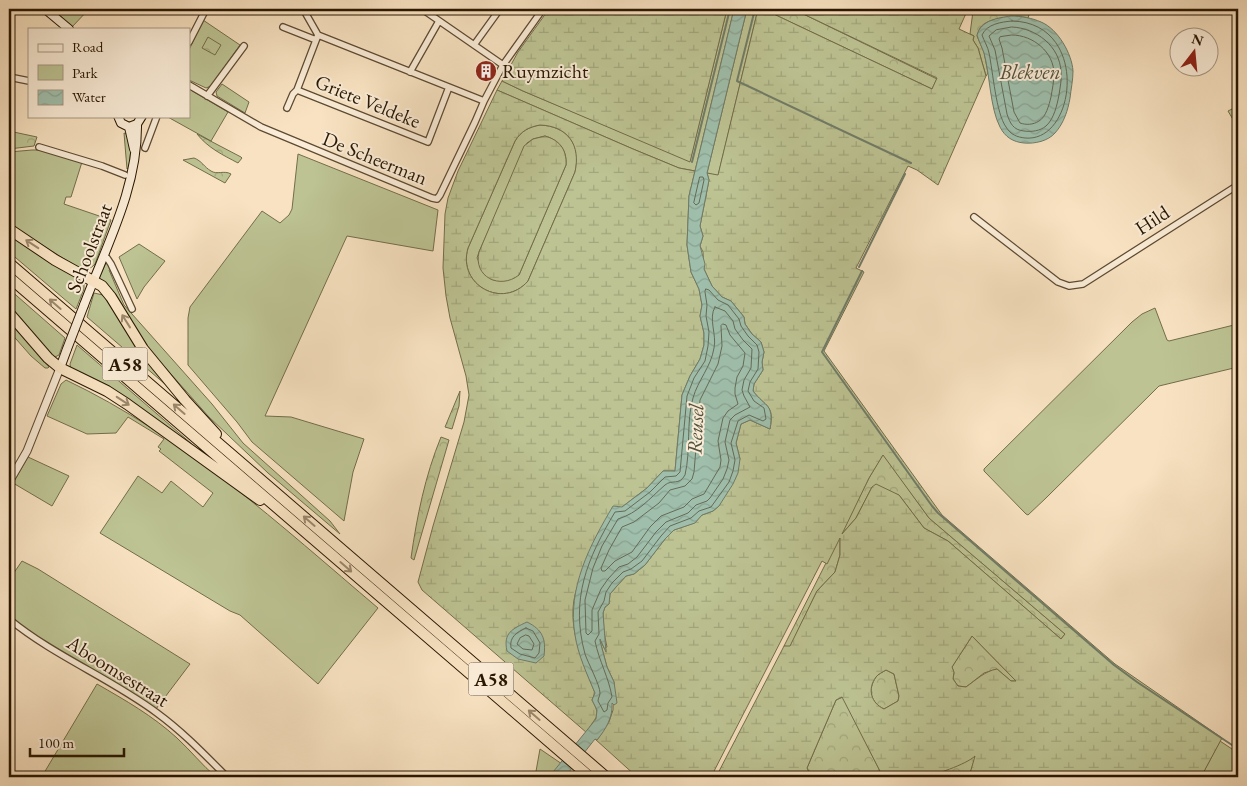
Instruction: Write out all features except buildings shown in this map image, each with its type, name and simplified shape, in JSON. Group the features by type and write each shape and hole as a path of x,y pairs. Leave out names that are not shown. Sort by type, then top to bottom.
{"highway":[{"name":"A58","path":"9,229 55,260 102,286 149,356 242,464"},
{"name":"A58","path":"9,263 571,747 590,777"},
{"name":"A58","path":"9,277 565,756 606,777"},
{"name":"A58","path":"9,314 48,358 60,368 107,391 127,404 309,535"}],"main road":[{"path":"47,10 67,28"},
{"path":"119,118 121,123 133,126 140,118"},
{"name":"Schoolstraat","path":"60,368 130,186 135,156 133,126"}],"street":[{"path":"190,40 206,9"},
{"path":"309,9 306,14 317,38"},
{"path":"422,9 503,65"},
{"path":"474,45 500,9"},
{"name":"De Scheerman","path":"190,86 246,119 297,143 437,199 503,65 543,9"},
{"path":"410,72 439,20"},
{"path":"283,26 484,101"},
{"name":"Griete Veldeke","path":"287,108 317,38"},
{"path":"208,96 244,46"},
{"path":"9,76 28,81"},
{"name":"Griete Veldeke","path":"296,90 428,142 450,87"},
{"path":"145,148 156,118"},
{"path":"39,147 125,175"},
{"name":"Hild","path":"974,217 1058,282 1069,286 1084,284 1238,185"},
{"path":"103,256 111,264 132,308"},
{"path":"9,482 27,451 60,368"},
{"name":"Aboomsestraat","path":"9,619 32,636 156,712 188,739 227,777"}],"green space":[{"path":"53,9 89,9 72,27"},
{"path":"549,9 727,9 690,162 502,81 518,52"},
{"path":"727,9 734,9 695,171 679,168 497,90 502,81 690,161"},
{"path":"747,9 758,9 718,176 707,173"},
{"path":"758,9 763,9 932,89 937,78 793,9 968,9 959,29 974,36 973,40 978,48 986,76 938,185 908,166 856,268 864,272 824,351 942,515 1115,664 1222,738 1201,777 969,777 975,756 958,766 926,776 885,777 882,775 842,697 836,700 807,768 811,777 716,777 784,646 790,646 817,591 835,572 840,555 840,538 827,564 822,561 711,777 637,777 595,739 597,740 609,722 613,710 614,682 607,667 600,641 600,639 604,648 607,647 603,613 605,607 609,604 610,594 626,576 634,574 645,565 674,530 694,523 702,515 713,511 719,506 740,459 736,443 741,424 750,420 770,429 770,410 753,391 754,384 763,370 764,352 761,342 752,334 745,324 744,317 731,301 722,297 712,286 704,269 703,252 700,246 703,236 700,226 709,180 707,173 718,175","holes":["883,455 929,518 1065,634 1061,639 948,541 924,528 899,495 876,484 872,487 856,518 842,534 869,478","972,636 1016,681 1011,681 997,669 985,674 966,687 958,686 953,679 954,672 952,667","886,670 894,674 899,696 898,701 884,709 873,699 871,691 873,682 879,674"]},
{"path":"763,9 793,9 937,79 932,89"},
{"path":"983,9 1031,9 1028,18 1010,17 995,19 980,28 977,36 984,52 988,73 986,76 978,48 973,40 974,36 970,34 973,11"},
{"path":"203,20 240,45 211,86 206,88 190,80 190,48"},
{"path":"208,37 221,45 215,55 202,48"},
{"path":"222,84 249,102 245,113 217,96 216,92"},
{"path":"190,90 228,112 211,141 170,118 190,118"},
{"path":"497,90 679,168 695,171 689,196 687,245 691,272 699,289 702,305 700,316 704,333 704,345 700,359 682,395 675,471 663,471 647,488 622,507 577,588 574,601 574,628 580,655 595,693 592,700 597,711 596,718 587,733 422,590 418,582 464,422 469,395 466,376 450,318 443,268 445,214 448,198 458,171","holes":["540,125 550,126 565,133 574,146 576,153 575,172 528,281 518,289 507,293 495,293 484,289 469,273 466,261 468,248 515,141 529,128"]},
{"path":"1238,106 1238,128 1228,111"},
{"path":"540,125 558,129 570,139 576,153 575,172 528,281 518,289 507,293 495,293 484,289 469,273 466,261 468,248 515,141 529,128","holes":["545,136 561,146 565,155 566,165 519,275 502,280 492,280 485,273 477,258 479,252 527,143 533,139"]},
{"path":"9,131 37,137 34,146 9,149"},
{"path":"124,133 129,135 131,148 129,167 127,169"},
{"path":"197,134 242,158 238,163 211,147"},
{"path":"545,136 561,146 565,154 566,165 519,275 512,279 496,281 484,274 480,268 478,261 479,252 524,146 533,139"},
{"path":"41,150 82,162 71,197 66,197 64,204 111,220 95,264 89,268 77,267 9,224 9,152"},
{"path":"298,154 438,210 433,251 347,236 265,416 291,417 364,439 353,472 344,521 252,442 188,365 188,318 190,307 262,211 280,223 289,215 292,209"},
{"path":"194,158 213,172 231,174 225,183 183,160"},
{"path":"9,231 79,276 84,282 84,289 76,309 9,252"},
{"path":"139,244 165,261 137,299 119,257"},
{"path":"106,263 111,265 109,270 124,305 212,404 243,443 330,521 340,534 268,473 209,417 147,347 99,279"},
{"path":"9,289 65,338 59,355 53,358 50,357 9,308"},
{"path":"94,293 103,295 173,391 87,317"},
{"path":"1155,308 1169,341 1238,324 1238,367 1159,386 1046,498 1028,515 1026,514 984,469 1132,322 1142,314"},
{"path":"9,320 48,368 45,368 31,356 9,331"},
{"path":"77,345 197,449 71,370 70,364"},
{"path":"66,380 109,402 191,455 267,514 378,608 318,684 240,615 230,611 100,533 138,476 162,493 171,481 203,507 213,493 159,451 161,449 158,447 164,439 128,417 116,433 87,434 47,416 61,384"},
{"path":"460,391 459,406 452,429 445,427"},
{"path":"441,437 449,440 414,560 411,558 419,512 430,466"},
{"path":"883,454 929,518 1065,634 1061,639 948,541 924,528 899,495 872,487 856,518 840,536 840,555 835,572 817,591 790,647 784,646 869,478"},
{"path":"28,457 69,476 52,506 13,483"},
{"path":"22,561 38,569 190,664 156,709 40,639 9,616 9,580"},
{"path":"972,636 1016,681 1011,681 997,669 984,673 966,687 958,686 953,679 952,667"},
{"path":"886,670 894,674 899,696 898,701 884,709 873,700 871,691 876,677"},
{"path":"97,684 149,715 177,738 216,777 52,777 44,773"},
{"path":"843,697 882,775 885,777 811,777 807,768 836,700"},
{"path":"1220,741 1238,753 1238,777 1201,777"},
{"path":"540,749 562,764 549,777 535,777"},
{"path":"976,755 969,777 921,777 930,775"}],"water":[{"name":"Reusel","path":"734,9 747,9 707,173 709,180 700,226 703,236 700,246 705,264 704,269 712,286 722,297 731,301 744,317 745,324 752,334 761,342 764,352 763,370 754,384 753,391 770,410 770,429 750,420 741,424 736,443 740,459 738,473 719,506 713,511 702,515 695,523 674,530 645,565 634,574 626,576 610,594 609,604 605,607 603,613 606,652 600,639 600,641 607,667 614,682 617,703 614,705 612,703 610,718 603,732 597,740 595,739 565,777 549,777 596,719 597,710 592,700 595,693 578,650 573,618 574,600 582,568 596,536 613,506 622,507 647,488 663,471 675,471 682,395 700,359 704,345 704,333 700,316 702,305 699,289 691,272 687,245 689,196"},
{"name":"Blekven","path":"1011,16 1030,18 1047,25 1063,43 1072,64 1073,74 1070,98 1063,121 1052,136 1032,143 1013,140 1004,134 1000,127 994,111 984,53 977,35 986,23"},
{"path":"527,622 537,628 544,640 544,656 536,663 518,659 507,651 506,640 510,632"}],"waterway":[{"path":"692,162 730,9"},
{"path":"755,9 737,81 911,163"},
{"path":"859,267 905,174"},
{"path":"862,271 822,352 932,506 1114,665 1238,749"}],"place":[{"name":"Ruymzicht","path":"486,71"}]}
